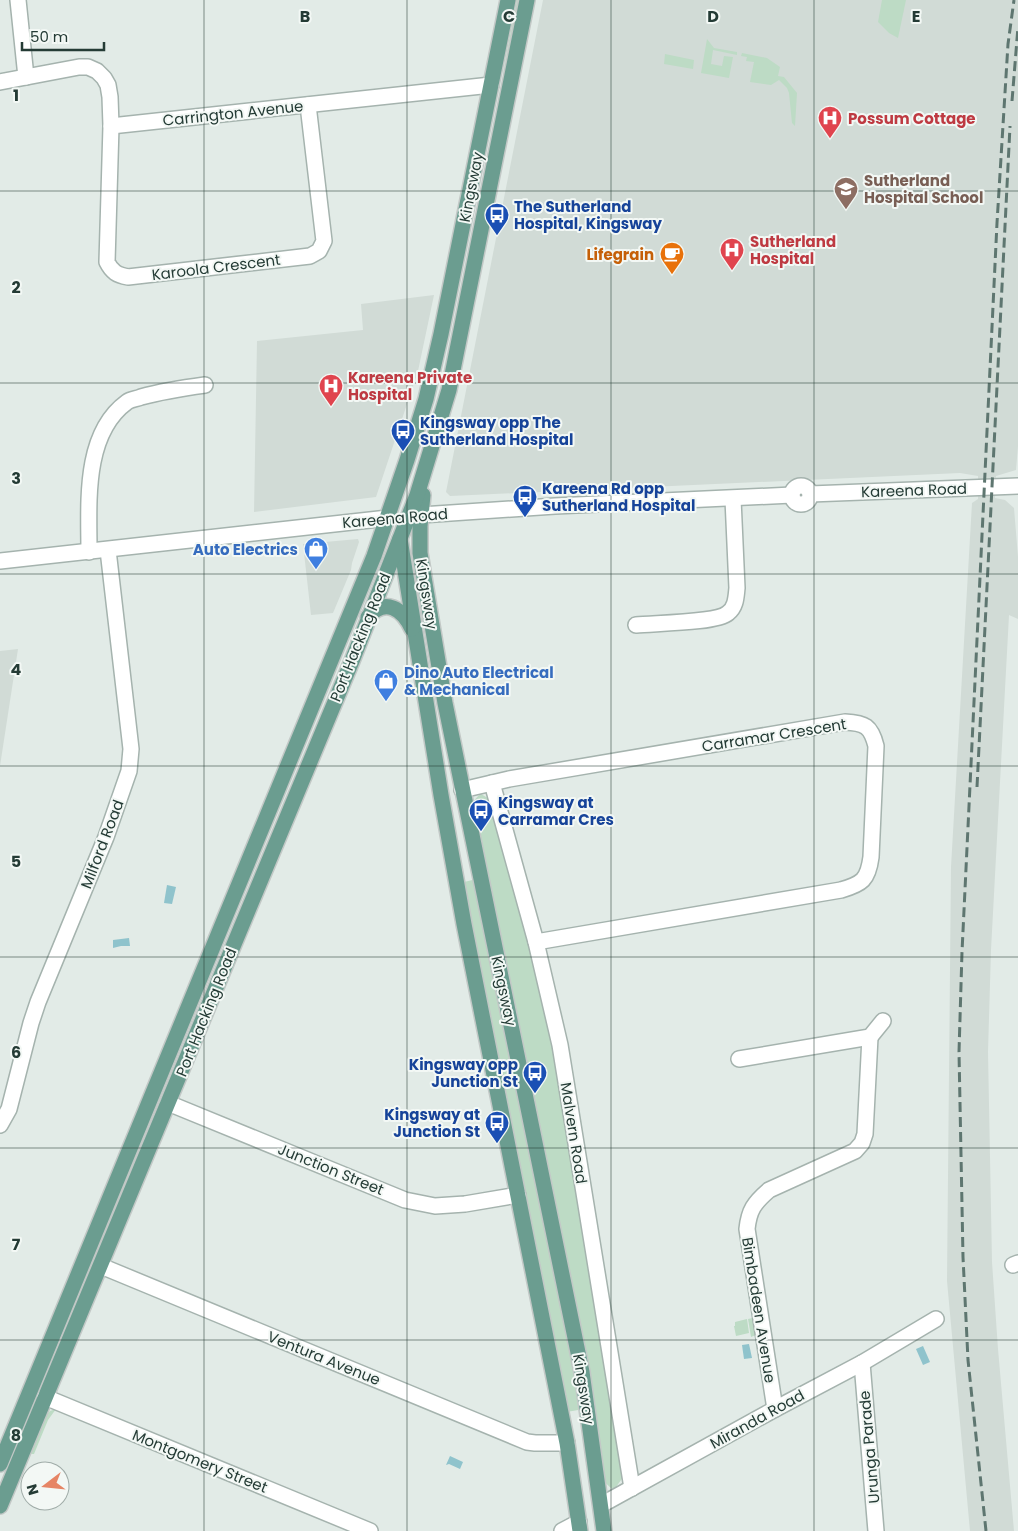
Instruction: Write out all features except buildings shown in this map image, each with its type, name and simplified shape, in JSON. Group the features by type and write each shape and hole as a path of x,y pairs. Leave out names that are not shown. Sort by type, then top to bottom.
{"main road":[{"name":"Kingsway","path":"508,0 441,334 426,399 407,460 401,492 404,517 419,543 445,703 462,790 582,1372 604,1531"},
{"name":"Kingsway","path":"404,517 431,452 449,390 512,83 527,0"},
{"name":"Carrington Avenue","path":"491,85 512,83"},
{"name":"Port Hacking Road","path":"0,1506 352,661 400,538 404,517"},
{"name":"Port Hacking Road","path":"0,1464 374,556 404,517"},
{"name":"Kingsway","path":"400,538 441,795 464,924 567,1443 580,1526"},
{"path":"368,617 378,608 395,608 406,619 416,640"},
{"path":"441,795 462,790"},
{"name":"Junction Street","path":"151,1097 168,1103"},
{"name":"Ventura Avenue","path":"84,1260 101,1266"},
{"name":"Montgomery Street","path":"30,1391 45,1397"},
{"name":"Miranda Road","path":"580,1526 601,1505"}],"street":[{"path":"18,0 26,77"},
{"path":"0,82 79,67 88,67 97,71 104,78 108,86 111,126"},
{"name":"Carrington Avenue","path":"111,126 491,85"},
{"name":"Karoola Crescent","path":"111,126 107,262 110,270 118,275 128,277 310,256 319,251 324,241 308,105"},
{"path":"89,552 90,498 94,452 106,424 128,401 164,391 205,385"},
{"name":"Kareena Road","path":"0,562 404,517 555,506 792,495 794,488 800,486 807,488 810,494 1018,486"},
{"path":"636,625 710,619 724,615 732,609 736,601 737,588 733,499"},
{"name":"Milford Road","path":"0,1125 8,1109 38,1002 106,837 129,770 131,749 108,550"},
{"name":"Carramar Crescent","path":"462,790 492,784 508,778 845,722 861,722 872,732 876,746 871,857 869,871 863,881 853,887 841,890 536,942"},
{"name":"Malvern Road","path":"492,784 536,942 560,1045 632,1488"},
{"path":"739,1059 870,1037 883,1021"},
{"name":"Bimbadeen Avenue","path":"775,1409 747,1230 749,1214 757,1200 769,1190 855,1151 862,1143 865,1134 870,1037"},
{"name":"Junction Street","path":"168,1103 405,1200 435,1206 465,1204 518,1195"},
{"name":"Ventura Avenue","path":"101,1266 526,1442 567,1443"},
{"name":"Miranda Road","path":"601,1505 862,1363 936,1319"},
{"name":"Urunga Parade","path":"862,1363 876,1531"},
{"name":"Montgomery Street","path":"45,1397 370,1531"},
{"path":"562,1531 580,1526"}],"shaded area":[{"name":"Sutherland Hospital","path":"543,0 1018,0 1018,446 1016,470 996,476 995,498 1005,500 1014,508 1018,557 1018,619 1009,615 991,950 988,1052 992,1262 1014,1531 970,1531 947,1281 951,867 972,503 978,499 978,476 960,473 450,496 446,492"},
{"name":"Kareena Private Hospital","path":"434,295 418,371 376,497 254,512 257,341 363,330 361,304"},
{"path":"358,539 359,542 351,570 333,613 311,615 303,544"},
{"path":"18,649 0,766 0,651"}],"green space":[{"path":"517,0 519,0 503,73 503,72"},
{"path":"882,0 906,0 898,38 889,33 878,22"},
{"path":"707,39 714,48 737,52 737,55 713,50 711,64 722,66 724,56 733,57 729,78 701,73"},
{"path":"742,53 767,58 780,67 778,76 784,77 797,93 795,126 792,123 787,88 779,80 771,85 750,82 754,62 746,61 747,57 741,56"},
{"path":"665,54 694,60 693,69 664,64"},
{"path":"291,774 293,775 163,1088"},
{"path":"481,794 498,804 536,942 629,1469 616,1487 612,1489 596,1474 577,1349 578,1410 561,1413 464,882 481,878 471,840 468,818 472,804"},
{"path":"753,1318 756,1335 751,1337 748,1319"},
{"path":"747,1319 749,1333 736,1336 735,1322"},
{"path":"56,1409 48,1420 34,1454 31,1454 47,1414"}],"water":[{"path":"167,885 176,887 172,904 164,903"},
{"path":"129,938 130,946 113,948 113,940"},
{"path":"749,1344 752,1358 744,1359 742,1345"},
{"path":"923,1346 930,1362 923,1365 916,1349"},
{"path":"450,1456 463,1462 460,1469 449,1464 446,1465"}],"railway":[{"path":"986,1531 968,1360 963,1257 959,1052 962,952 997,223 1008,44 1014,0"},
{"path":"1012,101 1018,27"},
{"path":"977,787 1010,126"}],"place":[{"name":"Possum Cottage","path":"830,139"},
{"name":"Sutherland Hospital School","path":"846,210"},
{"name":"The Sutherland Hospital, Kingsway","path":"497,236"},
{"name":"Sutherland Hospital","path":"732,271"},
{"name":"Lifegrain","path":"672,275"},
{"name":"Kareena Private Hospital","path":"331,407"},
{"name":"Kingsway opp The Sutherland Hospital","path":"403,452"},
{"name":"Kareena Rd opp Sutherland Hospital","path":"525,518"},
{"name":"Auto Electrics","path":"316,570"},
{"name":"Dino Auto Electrical & Mechanical","path":"386,702"},
{"name":"Kingsway at Carramar Cres","path":"481,832"},
{"name":"Kingsway opp Junction St","path":"535,1094"},
{"name":"Kingsway at Junction St","path":"497,1144"}]}
